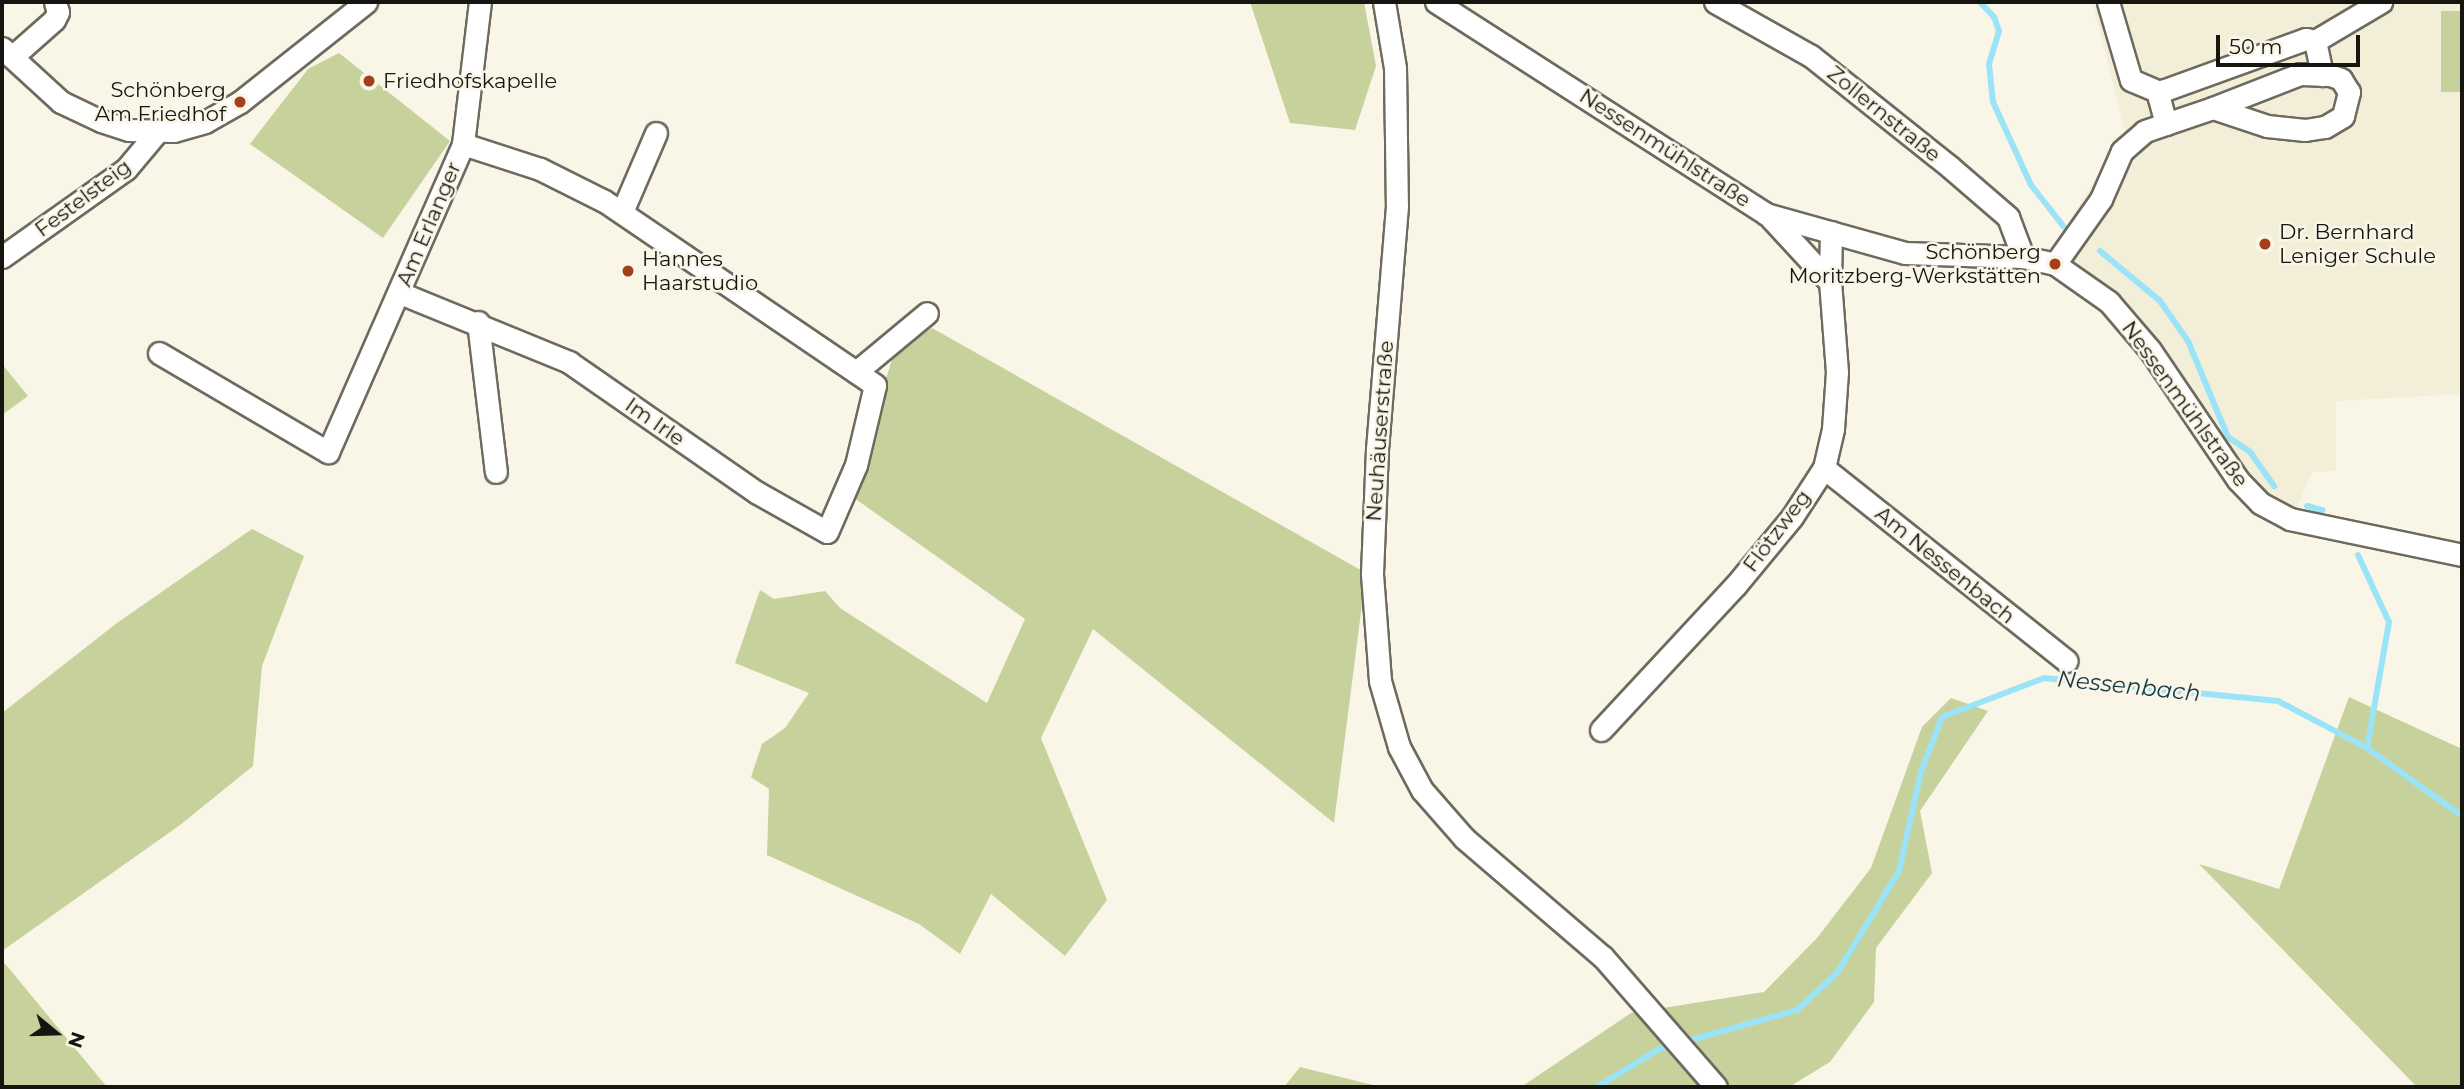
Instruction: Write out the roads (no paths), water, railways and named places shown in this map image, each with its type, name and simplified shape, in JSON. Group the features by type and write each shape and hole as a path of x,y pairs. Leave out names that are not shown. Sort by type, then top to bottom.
{"street":[{"path":"55,2 58,12 54,20 7,53 61,102 101,121 157,132 205,122 240,102 366,2"},
{"name":"Am Erlanger","path":"159,353 328,452 400,293 463,144 480,2"},
{"name":"Neuhäuserstraße","path":"1384,2 1395,68 1397,206 1377,449 1372,574 1380,681 1405,758 1422,790 1464,838 1604,957 1657,1014 1716,1087"},
{"name":"Nessenmühlstraße","path":"1436,2 1766,214 1905,253 2060,257 2109,302 2150,350 2238,480 2260,503 2290,519 2462,555"},
{"name":"Zollernstraße","path":"1715,2 1811,56 1950,167 2008,217 2023,257"},
{"path":"2108,2 2131,80 2161,93 2306,39 2315,41 2381,2"},
{"path":"2315,41 2322,75"},
{"path":"2060,257 2093,210 2122,151 2145,131 2300,74 2341,79 2348,92 2343,116 2325,127 2267,126 2213,108"},
{"path":"2161,93 2166,124"},
{"name":"Festelsteig","path":"2,257 127,169 157,132"},
{"path":"622,212 656,133"},
{"path":"463,144 540,169 622,212 856,372 927,313"},
{"path":"1766,214 1830,282"},
{"name":"Flötzweg","path":"1601,730 1735,586 1792,517 1824,468 1833,429 1837,372 1830,282 1831,232"},
{"name":"Im Irle","path":"400,293 478,322 569,362 756,492 827,532 856,465 875,385 856,372"},
{"path":"478,322 496,472"},
{"name":"Am Nessenbach","path":"1824,468 2067,661"}],"waterway":[{"path":"1980,2 1994,17 1999,31 1989,64 1993,102 2031,185 2064,227"},
{"path":"2100,251 2160,301 2188,341 2228,437 2250,452 2274,486"},
{"path":"2307,506 2322,510"},
{"path":"2358,555 2389,622 2367,748"},
{"name":"Nessenbach","path":"1597,1087 1659,1049 1797,1010 1837,973 1899,871 1921,772 1942,717 2044,678 2278,701 2367,748 2462,816"}],"place":[{"name":"Friedhofskapelle","path":"369,81"},
{"name":"Schönberg Am Friedhof","path":"240,102"},
{"name":"Dr. Bernhard Leniger Schule","path":"2265,244"},
{"name":"Schönberg Moritzberg-Werkstätten","path":"2055,264"},
{"name":"Hannes Haarstudio","path":"628,271"}]}
